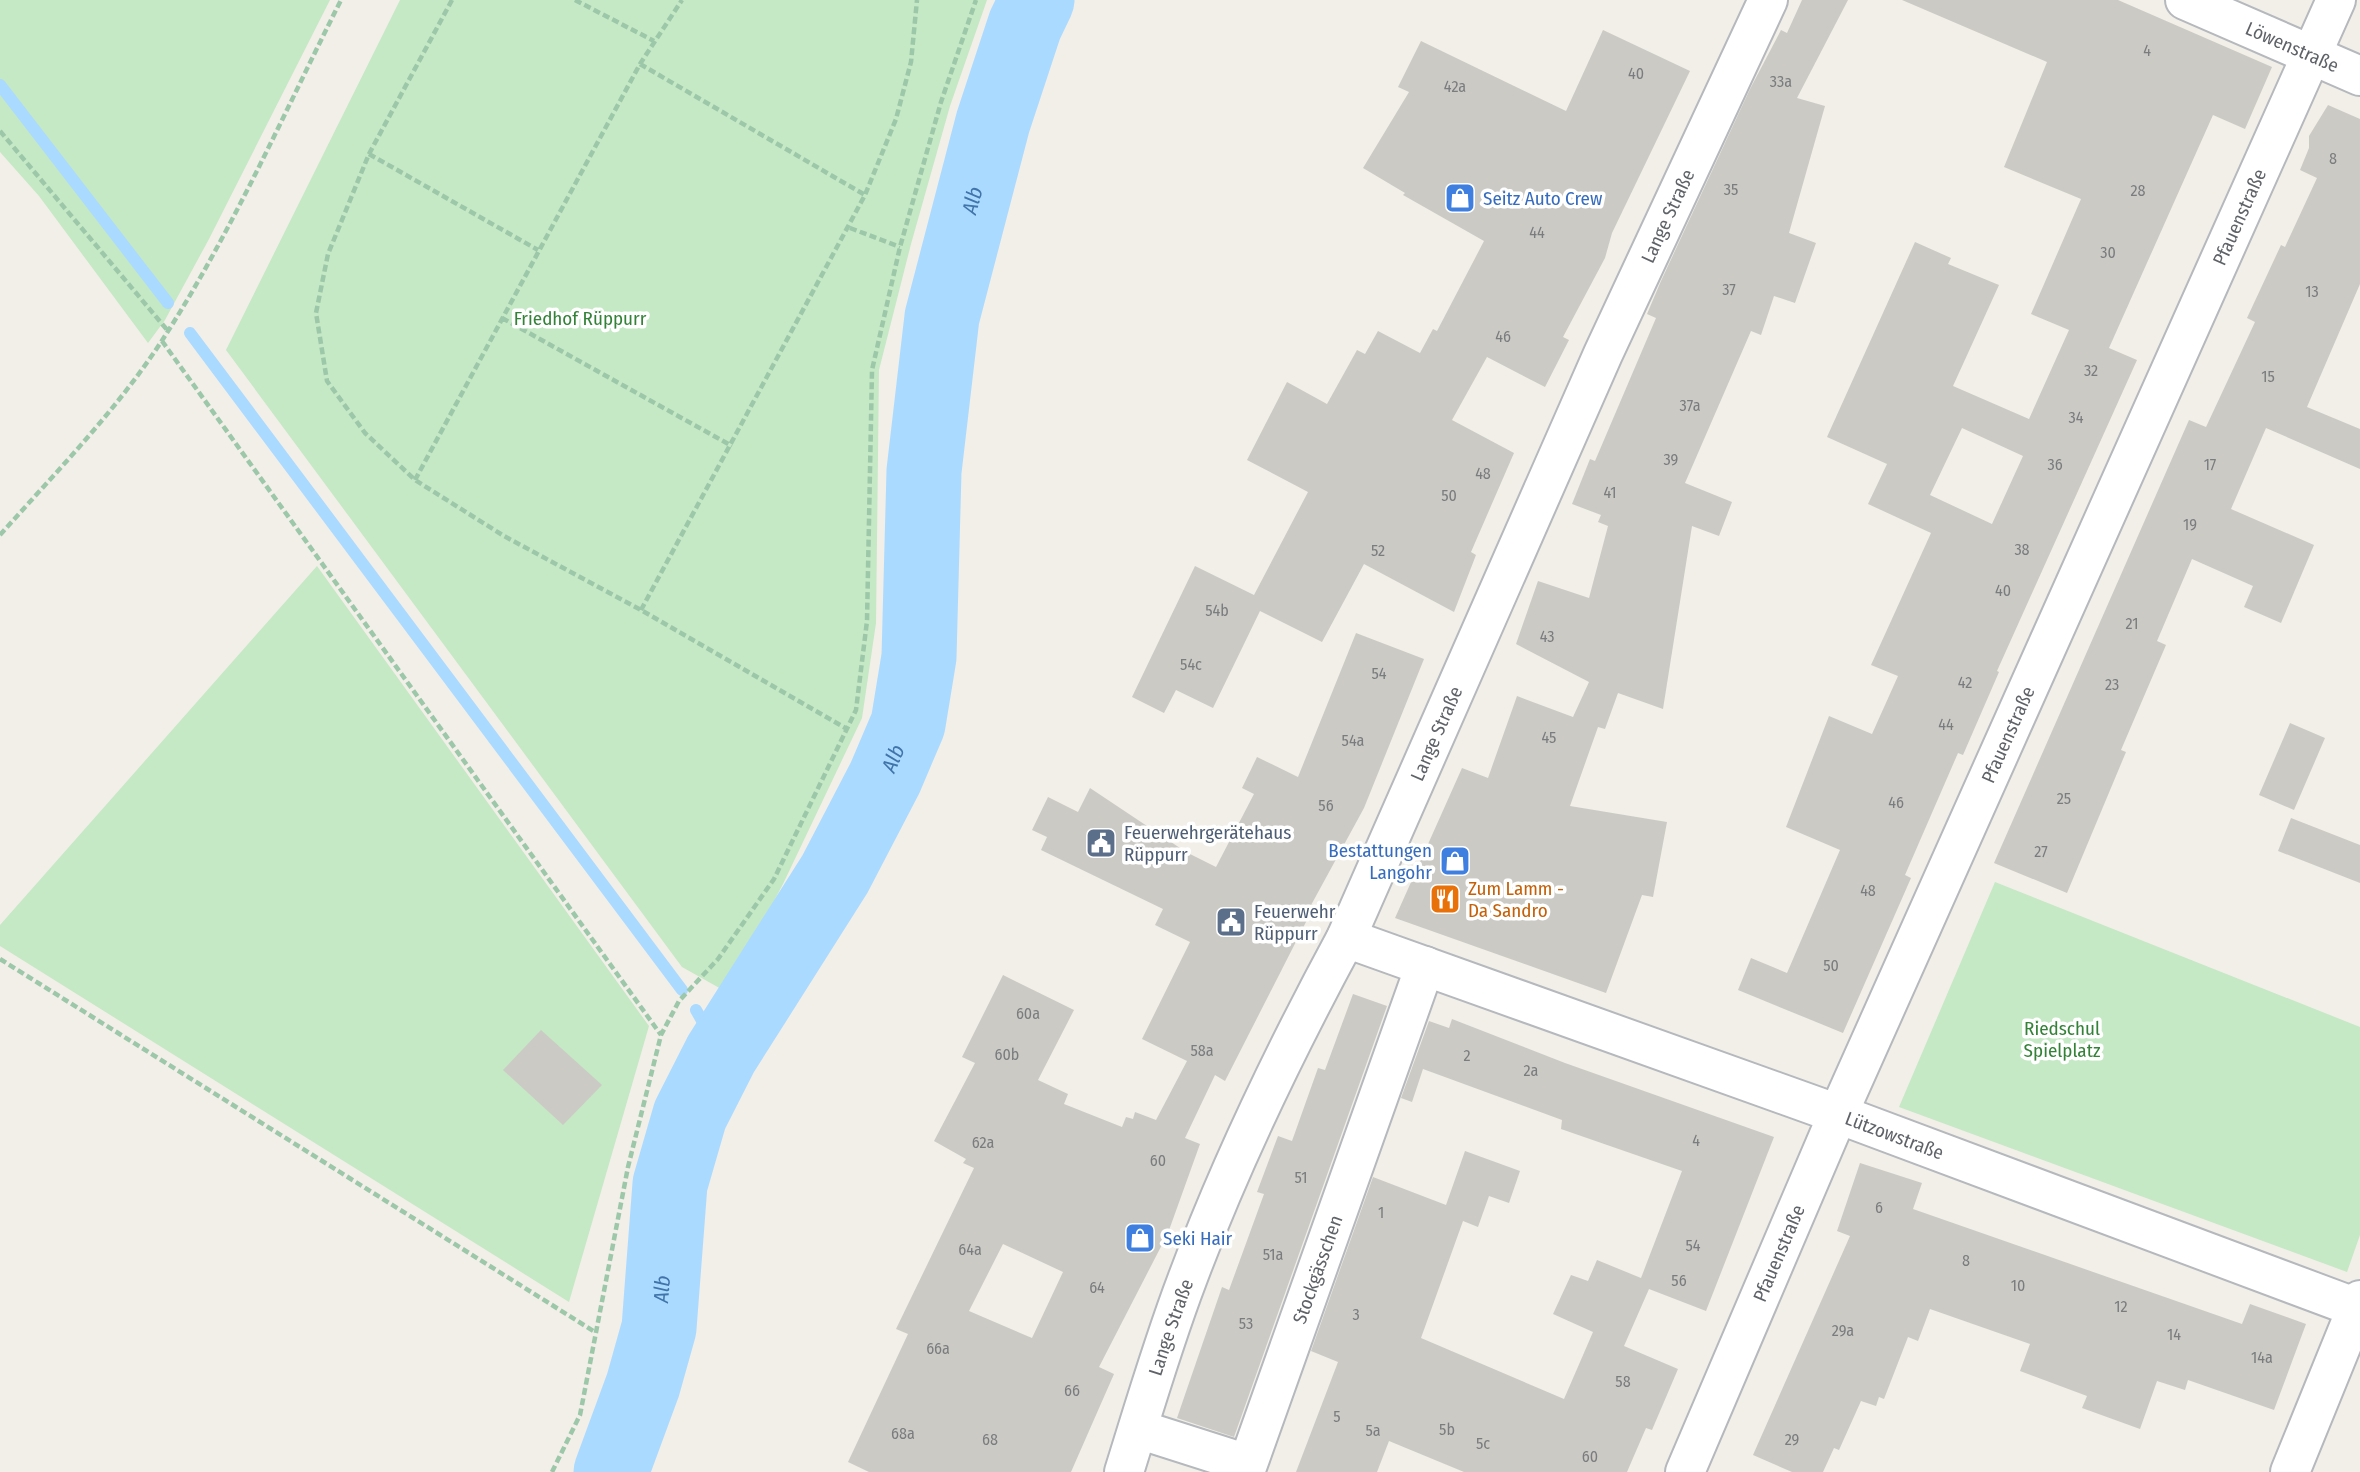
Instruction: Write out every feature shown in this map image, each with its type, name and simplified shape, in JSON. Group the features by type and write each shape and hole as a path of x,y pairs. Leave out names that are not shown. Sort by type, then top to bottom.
{"street":[{"name":"Lange Straße","path":"1124,1472 1186,1280 1250,1128 1346,938 1603,354 1768,0"},
{"name":"Löwenstraße","path":"2185,0 2360,76"},
{"name":"Pfauenstraße","path":"1685,1472 1838,1114 2309,54 2336,0"},
{"name":"Lützowstraße","path":"1346,938 2359,1304 2348,1372 2290,1472"},
{"name":"Stockgässchen","path":"1138,1429 1248,1464 1425,966"}],"path":[{"path":"0,535 98,424 162,341 206,268 341,0"},
{"path":"452,0 369,154 328,254 316,313 327,381 365,432 415,480 504,536 641,610 847,729"},
{"path":"575,0 654,41"},
{"path":"415,480 640,64 682,0"},
{"path":"641,610 732,446 865,195 896,119 911,62 917,0"},
{"path":"552,1472 580,1415 628,1167 661,1035 679,1001 711,969 774,879 856,710 866,621 872,370 900,247 941,102 976,0"},
{"path":"640,64 865,195"},
{"path":"0,131 168,331"},
{"path":"369,154 538,251"},
{"path":"849,228 900,247"},
{"path":"502,318 732,446"},
{"path":"162,341 661,1035"},
{"path":"0,959 595,1332"}],"green space":[{"path":"0,0 330,0 209,239 165,320 148,343 39,196 0,152"},
{"name":"Friedhof Rüppurr","path":"400,0 987,0 950,106 879,370 876,623 862,718 783,884 736,973 723,990 682,967 226,350"},
{"path":"317,566 649,1026 569,1302 0,946 0,925"},
{"name":"Riedschul Spielplatz","path":"1995,882 2360,1027 2360,1235 2347,1272 1899,1107"}],"building":[{"path":"1802,0 1848,0 1797,98 1825,106 1789,233 1816,243 1795,303 1774,296 1761,335 1751,331 1685,483 1732,502 1719,536 1692,526 1663,709 1618,693 1605,729 1598,727 1570,806 1667,822 1653,897 1642,895 1606,993 1395,918 1462,768 1488,778 1517,696 1573,717 1589,682 1516,644 1538,581 1589,598 1608,526 1598,522 1601,515 1572,504 1590,459 1595,461 1656,318 1647,314 1661,281 1750,89 1781,30 1787,33"},
{"path":"1902,0 2118,0 2272,67 2245,129 2213,115 2109,348 2137,360 1997,671 1999,672 1963,755 1958,753 1905,875 1911,878 1843,1033 1738,990 1751,958 1787,973 1840,850 1786,827 1829,716 1872,734 1898,676 1871,665 1931,533 1868,504 1887,464 1827,437 1915,242 1951,258 1948,264 1999,285 1953,386 2029,419 2069,330 2031,314 2081,199 2004,167 2047,62","holes":["1962,428 2023,456 1992,524 1930,495"]},
{"path":"1603,30 1690,71 1612,233 1605,258 1563,337 1569,340 1545,387 1487,357 1452,420 1514,453 1471,552 1476,555 1454,612 1364,564 1322,642 1260,611 1213,708 1176,690 1164,713 1132,697 1195,566 1254,595 1308,492 1247,460 1287,382 1327,404 1357,350 1365,354 1378,331 1420,353 1433,329 1437,331 1484,241 1403,195 1405,193 1363,168 1409,92 1398,87 1421,41 1566,111"},
{"path":"2328,105 2360,119 2360,284 2307,407 2360,429 2360,469 2266,428 2231,509 2314,545 2281,623 2244,607 2253,586 2192,559 2157,641 2166,645 2121,750 2126,752 2067,893 1994,863 2189,420 2206,427 2255,322 2247,318 2281,245 2285,247 2317,178 2300,170 2309,148 2309,136"},
{"path":"1356,633 1424,659 1364,808 1304,918 1307,920 1225,1081 1215,1075 1185,1138 1200,1144 1168,1233 1099,1367 1114,1374 1071,1472 869,1472 848,1462 908,1334 896,1329 974,1168 963,1163 966,1159 934,1141 975,1063 962,1057 1003,975 1074,1010 1038,1080 1068,1094 1064,1104 1122,1127 1126,1117 1133,1119 1135,1112 1156,1120 1187,1061 1142,1039 1190,942 1155,925 1163,909 1041,850 1047,837 1032,830 1048,797 1078,812 1090,788 1186,852 1216,867 1254,794 1242,788 1257,757 1298,777","holes":["1003,1244 1063,1272 1032,1338 969,1311"]},
{"path":"2290,723 2325,738 2294,810 2259,795"},
{"path":"2291,818 2360,845 2360,883 2278,851"},
{"path":"1353,994 1387,1006 1234,1437 1177,1418 1222,1287 1229,1290 1264,1194 1257,1192 1278,1136 1292,1141 1318,1068 1325,1070"},
{"path":"1452,1019 1565,1063 1774,1137 1706,1311 1649,1289 1624,1346 1678,1369 1652,1430 1646,1428 1627,1472 1464,1472 1389,1441 1377,1472 1296,1472 1338,1362 1311,1351 1373,1177 1446,1205 1465,1151 1520,1171 1509,1203 1489,1196 1478,1227 1463,1221 1421,1338 1564,1399 1593,1332 1553,1314 1571,1275 1588,1281 1597,1260 1641,1278 1682,1171 1561,1129 1562,1120 1423,1069 1412,1102 1401,1098 1429,1021 1449,1028"},
{"path":"541,1030 602,1085 563,1125 503,1070"},
{"path":"1860,1163 1922,1183 1913,1209 2242,1324 2250,1304 2306,1324 2274,1410 2188,1380 2185,1390 2157,1381 2140,1429 2082,1408 2087,1396 2020,1371 2030,1344 1930,1309 1918,1341 1908,1337 1884,1399 1879,1397 1876,1406 1861,1401 1839,1450 1834,1448 1823,1472 1792,1472 1753,1455 1850,1236 1837,1231"}],"waterway":[{"name":"Alb","path":"611,1472 643,1385 659,1328 670,1184 690,1115 721,1054 835,874 885,778 908,724 919,657 924,471 942,317 993,122 1025,25 1037,0"},
{"path":"0,85 168,303"},
{"path":"190,333 682,990"},
{"path":"696,1010 721,1054"}],"place":[{"name":"Seitz Auto Crew","path":"1460,198"},
{"name":"Feuerwehrgerätehaus Rüppurr","path":"1101,843"},
{"name":"Bestattungen Langohr","path":"1455,861"},
{"name":"Zum Lamm - Da Sandro","path":"1445,899"},
{"name":"Feuerwehr Rüppurr","path":"1231,922"},
{"name":"Seki Hair","path":"1140,1238"}]}
